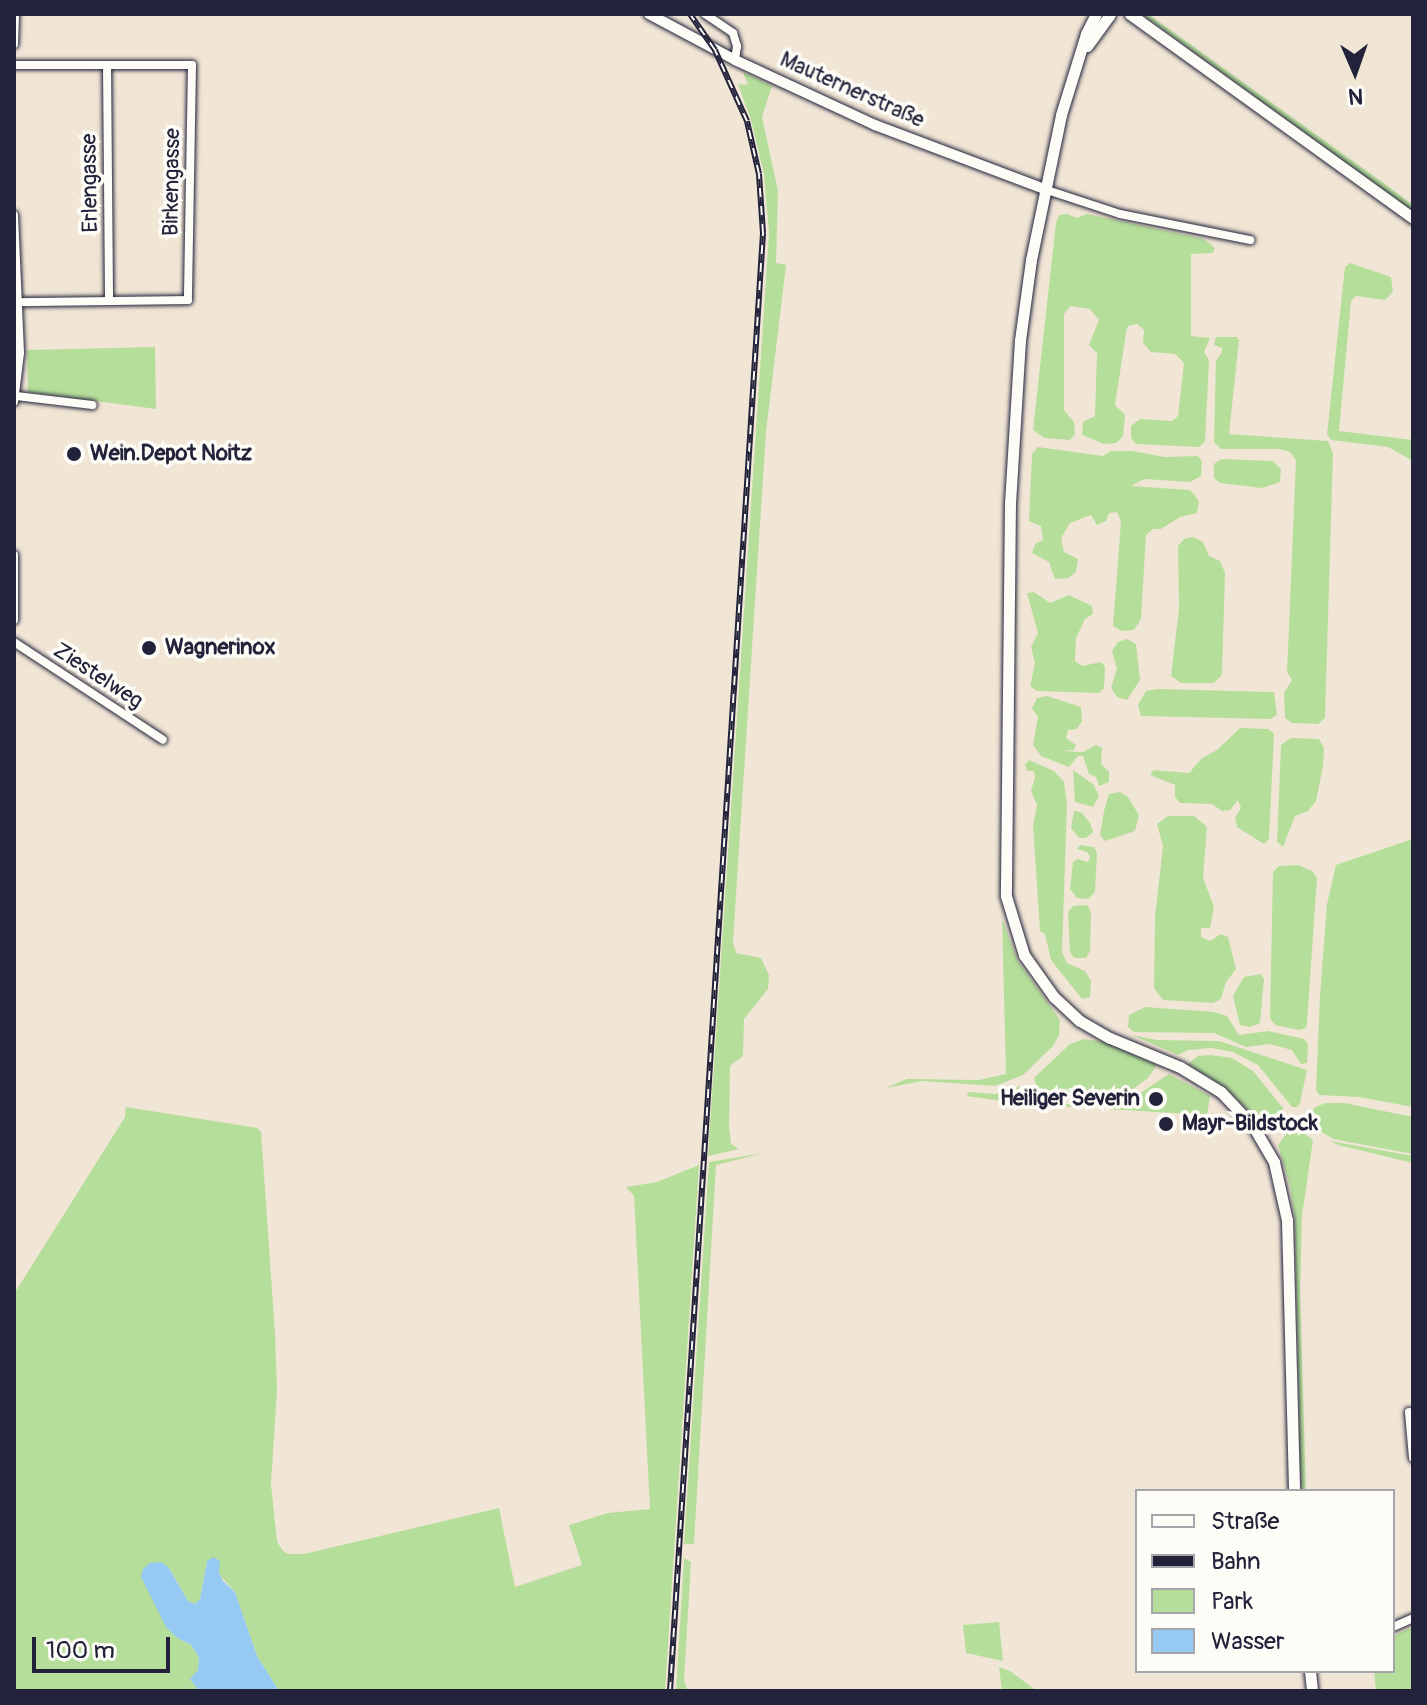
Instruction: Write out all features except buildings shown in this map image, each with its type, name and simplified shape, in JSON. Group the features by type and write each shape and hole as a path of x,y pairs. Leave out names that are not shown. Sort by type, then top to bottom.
{"main road":[{"path":"1096,14 1077,64 1044,189 1020,340 1013,422 1006,896 1024,955 1054,997 1080,1021 1180,1067 1221,1092 1239,1109 1262,1140 1282,1188 1287,1220 1294,1489"},
{"path":"1077,64 1110,14"},
{"path":"1130,14 1413,218"}],"street":[{"path":"14,44 15,14"},
{"name":"Mauternerstraße","path":"649,14 735,60 875,125 1044,189"},
{"path":"705,14 733,33 737,46 735,60"},
{"path":"14,65 107,65"},
{"name":"Birkengasse","path":"107,65 192,65 188,300 109,301"},
{"name":"Erlengasse","path":"107,65 109,301"},
{"path":"1044,189 1120,214 1250,240"},
{"path":"14,215 19,376 15,399 92,405"},
{"path":"18,302 109,301"},
{"path":"14,555 14,620"},
{"name":"Ziestelweg","path":"14,642 163,740"},
{"path":"1409,1412 1413,1458"}],"green space":[{"path":"1142,14 1148,14 1382,182 1413,205 1413,212"},
{"path":"743,72 772,86 762,117 778,191 776,263 786,265 766,432 733,942 736,953 761,958 769,975 768,989 744,1019 743,1056 730,1066 729,1126 731,1144 739,1149 708,1156 769,233 764,174 751,120 738,84 748,85"},
{"path":"1087,214 1204,239 1215,248 1213,253 1191,254 1191,336 1210,338 1204,352 1209,360 1205,441 1199,447 1136,444 1131,438 1131,426 1140,419 1172,421 1178,416 1184,363 1175,354 1151,352 1143,343 1144,330 1137,324 1128,326 1126,333 1115,405 1125,415 1123,436 1116,443 1104,444 1082,435 1083,422 1095,416 1097,353 1089,345 1099,320 1090,309 1070,306 1064,314 1064,410 1074,422 1075,434 1070,440 1045,438 1033,430 1056,223 1059,215 1077,218"},
{"path":"1350,263 1391,277 1393,292 1385,300 1356,296 1351,301 1339,431 1413,440 1413,461 1388,447 1331,440 1327,434 1345,267"},
{"path":"1216,337 1237,337 1239,340 1229,434 1328,441 1333,453 1325,718 1318,724 1292,723 1285,718 1284,693 1292,680 1287,672 1296,460 1290,452 1279,449 1221,449 1214,442 1216,361 1222,352 1222,348 1214,345"},
{"path":"155,347 156,409 28,392 27,350"},
{"path":"1038,447 1103,456 1111,451 1132,451 1165,457 1198,456 1202,461 1201,476 1190,482 1144,479 1131,486 1190,490 1199,501 1197,513 1180,517 1146,535 1141,619 1134,630 1122,631 1113,626 1121,521 1117,512 1109,513 1106,521 1097,525 1091,515 1070,523 1061,538 1064,552 1078,559 1076,572 1068,578 1055,579 1049,562 1032,553 1035,544 1043,540 1041,526 1029,521 1032,454"},
{"path":"1221,459 1272,461 1281,469 1280,482 1262,488 1220,483 1214,478 1214,464"},
{"path":"1193,537 1203,542 1209,556 1220,561 1225,573 1222,675 1214,683 1181,683 1171,676 1179,608 1178,546 1184,539"},
{"path":"1034,592 1050,603 1069,595 1092,606 1093,614 1085,619 1076,638 1075,661 1082,666 1101,662 1105,667 1104,688 1099,693 1037,691 1030,686 1035,663 1031,647 1038,633 1027,593"},
{"path":"1127,639 1136,644 1140,680 1127,700 1117,697 1111,688 1117,669 1112,651 1118,642"},
{"path":"1146,691 1274,692 1277,715 1270,719 1141,716 1138,705"},
{"path":"1047,696 1081,707 1082,721 1077,729 1068,730 1066,738 1076,745 1074,750 1060,751 1083,752 1096,745 1102,748 1101,764 1109,772 1109,782 1099,786 1096,777 1089,774 1083,756 1078,756 1069,767 1041,756 1033,745 1038,717 1032,708 1037,698"},
{"path":"1240,728 1269,729 1274,734 1269,839 1264,844 1237,827 1235,818 1241,808 1238,800 1230,810 1222,811 1212,804 1180,803 1175,797 1175,785 1150,775 1154,770 1189,773 1202,758 1217,750"},
{"path":"1291,738 1319,739 1324,748 1323,766 1316,801 1308,811 1295,816 1283,847 1277,842 1281,745"},
{"path":"1029,760 1054,771 1064,782 1067,804 1062,952 1067,963 1085,971 1091,981 1090,997 1082,999 1051,960 1045,934 1040,931 1033,825 1037,805 1031,791 1034,771 1027,771 1025,765"},
{"path":"1073,770 1094,785 1099,796 1093,807 1075,802"},
{"path":"1120,792 1128,797 1139,815 1135,831 1105,841 1100,835 1109,794"},
{"path":"1074,811 1081,812 1090,823 1093,832 1086,838 1079,838 1071,828"},
{"path":"1168,816 1194,816 1207,827 1203,878 1214,907 1210,928 1201,928 1201,937 1210,941 1221,934 1228,937 1236,969 1226,982 1221,999 1213,1003 1163,1000 1154,988 1155,917 1163,846 1157,824"},
{"path":"1413,839 1413,1107 1359,1097 1319,1095 1316,1090 1320,995 1327,904 1336,865"},
{"path":"1080,845 1094,847 1097,853 1095,892 1088,899 1077,898 1070,889 1073,862 1078,859 1088,862 1090,857 1087,852 1077,849"},
{"path":"1299,865 1312,871 1317,878 1307,1023 1306,1028 1299,1030 1275,1025 1270,1018 1273,872 1279,866"},
{"path":"1087,905 1091,912 1090,951 1086,958 1074,958 1070,952 1068,912 1073,906"},
{"path":"1002,918 1017,960 1060,1020 1059,1035 1053,1046 1023,1075 995,1086 922,1081 886,1088 907,1079 979,1080 1006,1074"},
{"path":"1261,974 1264,979 1260,1023 1250,1027 1240,1025 1233,996 1244,977"},
{"path":"1145,1007 1214,1012 1227,1016 1239,1035 1268,1031 1304,1039 1308,1044 1307,1063 1301,1064 1292,1050 1270,1044 1246,1047 1214,1033 1134,1032 1128,1027 1129,1015"},
{"path":"1132,1035 1157,1040 1219,1041 1307,1070 1300,1103 1292,1107 1258,1065 1233,1052 1211,1048 1188,1050 1178,1055"},
{"path":"1084,1039 1103,1042 1157,1065 1148,1078 1118,1100 1060,1096 1037,1087 1034,1078 1070,1044"},
{"path":"1198,1056 1232,1058 1253,1071 1283,1108 1283,1118 1272,1125 1259,1121 1225,1087 1188,1064"},
{"path":"1169,1074 1210,1096 1207,1115 1106,1109 1121,1106"},
{"path":"1022,1086 1043,1100 1091,1108 1030,1105 967,1096 968,1092 995,1094"},
{"path":"1325,1103 1344,1103 1413,1117 1413,1154 1333,1139 1309,1120 1314,1108"},
{"path":"126,1107 257,1128 261,1132 277,1389 271,1484 277,1541 282,1550 288,1554 304,1554 499,1508 515,1587 582,1565 569,1525 608,1513 650,1509 634,1196 626,1187 657,1182 699,1165 665,1691 279,1691 257,1656 235,1592 207,1561 200,1599 195,1604 188,1601 169,1568 141,1577 176,1637 191,1645 199,1657 198,1670 191,1679 199,1691 14,1691 14,1294 125,1117"},
{"path":"1291,1128 1298,1129 1313,1140 1302,1216 1300,1293 1306,1489 1302,1489 1300,1462 1295,1220 1290,1186 1278,1145"},
{"path":"1330,1141 1413,1156 1413,1163 1338,1145"},
{"path":"764,1153 716,1165 694,1544 684,1544 709,1162"},
{"path":"684,1558 691,1562 684,1681 688,1691 676,1691"},
{"path":"999,1622 1003,1661 966,1653 963,1625"},
{"path":"1413,1627 1413,1691 1376,1691 1374,1673 1395,1673 1395,1635"},
{"path":"999,1667 1010,1671 1037,1691 1002,1691"}],"water":[{"path":"213,1557 220,1561 219,1573 235,1592 257,1656 279,1691 199,1691 190,1679 198,1670 199,1657 191,1645 166,1627 141,1577 143,1569 150,1563 161,1562 169,1568 188,1601 195,1604 200,1599 207,1561"}],"railway":[{"path":"670,1691 763,233 759,174 747,121 715,50 690,14"}],"place":[{"name":"Wein.Depot Noitz","path":"74,454"},
{"name":"Wagnerinox","path":"149,648"},
{"name":"Heiliger Severin","path":"1156,1099"},
{"name":"Mayr-Bildstock","path":"1166,1124"}]}
